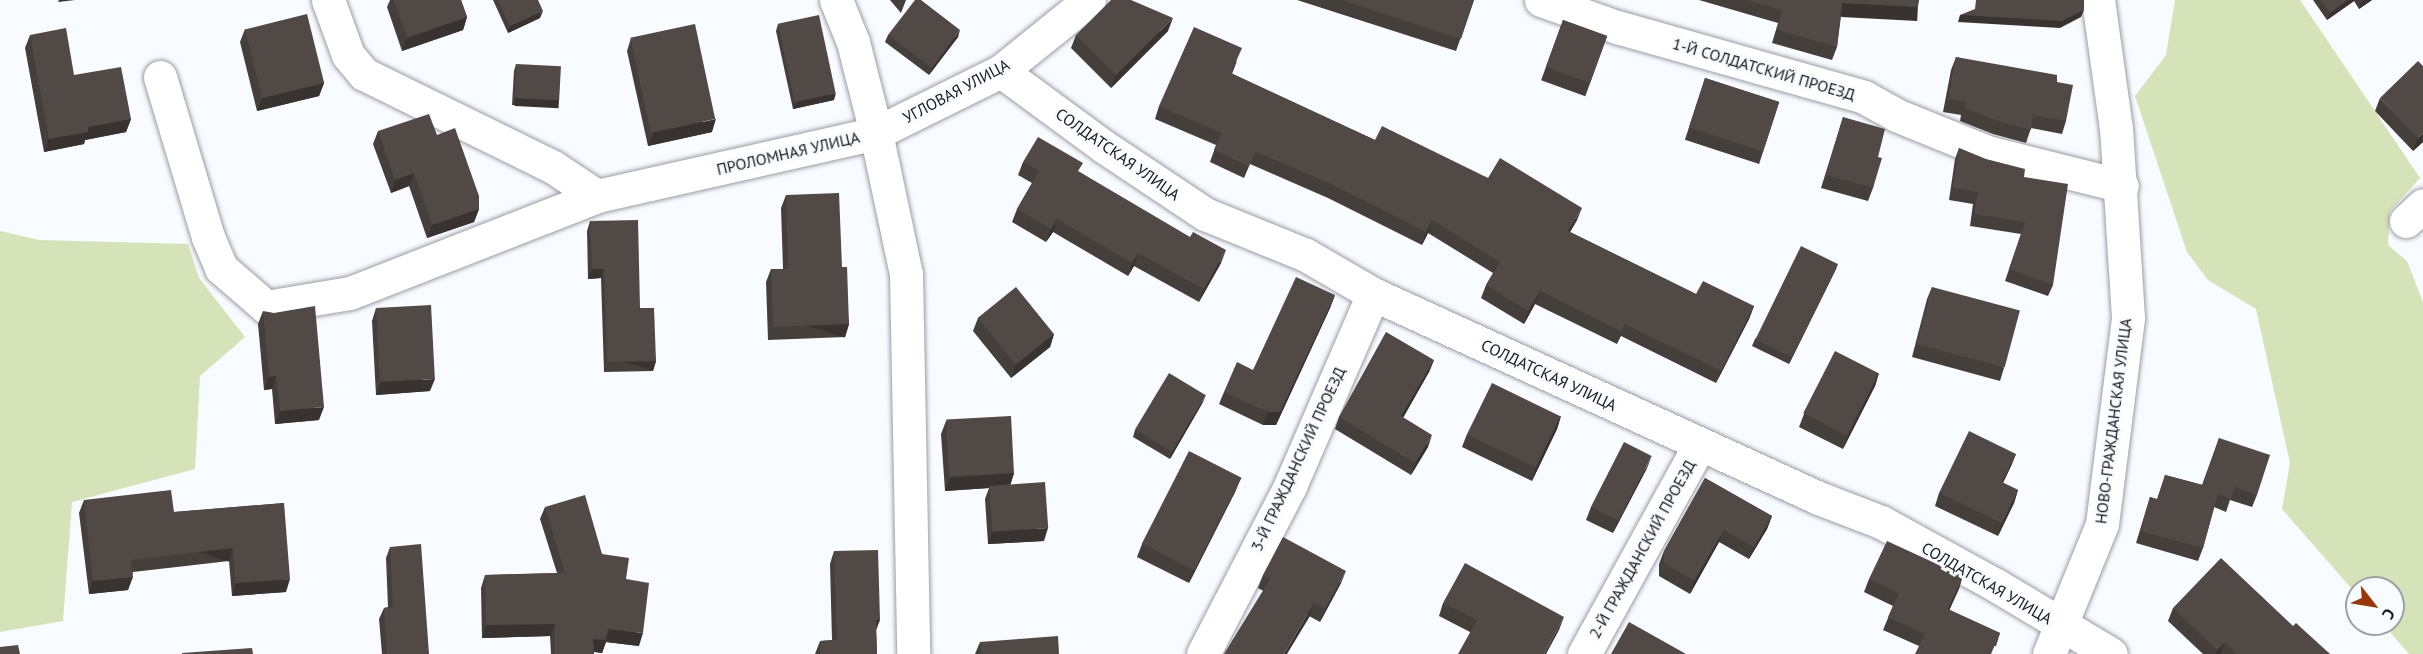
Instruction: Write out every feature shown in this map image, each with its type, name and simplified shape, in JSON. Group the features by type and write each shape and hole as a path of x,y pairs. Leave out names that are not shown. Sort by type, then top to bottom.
{"street":[{"path":"328,0 348,56 364,74 553,167 597,196"},
{"path":"836,0 853,42 876,133"},
{"name":"УГЛОВАЯ УЛИЦА","path":"876,133 1001,71 1089,0"},
{"name":"1-Й СОЛДАТСКИЙ ПРОЕЗД","path":"1541,0 1617,27 1864,97 1912,122 1987,152 2122,186"},
{"name":"НОВО-ГРАЖДАНСКАЯ УЛИЦА","path":"2054,640 2102,524 2128,318 2122,186 2098,0"},
{"name":"СОЛДАТСКАЯ УЛИЦА","path":"1001,71 1103,146 1205,214 1306,255 1373,294 1816,497 1881,522 1994,584 2054,640 2111,654"},
{"name":"ПРОЛОМНАЯ УЛИЦА","path":"160,76 208,237 221,268 266,307 350,293 597,196 876,133 906,274 913,654"},
{"name":"3-Й ГРАЖДАНСКИЙ ПРОЕЗД","path":"1203,654 1290,486 1373,294"},
{"name":"2-Й ГРАЖДАНСКИЙ ПРОЕЗД","path":"1584,654 1700,444"}],"green space":[{"path":"2175,0 2300,0 2420,178 2390,211 2388,245 2407,261 2423,302 2423,654 2409,654 2393,636 2405,636 2405,576 2345,576 2345,581 2282,509 2290,463 2256,309 2208,280 2187,252 2135,96 2166,55"},
{"path":"0,231 39,240 188,244 199,278 245,337 200,376 195,469 72,502 63,621 0,632"}],"building":[{"path":"394,0 461,0 467,17 407,38"},
{"path":"498,0 538,0 543,11 510,26"},
{"path":"915,0 921,0 960,30 932,68 888,35"},
{"path":"1111,0 1131,0 1173,18 1116,75 1076,35"},
{"path":"1342,0 1474,0 1461,39"},
{"path":"1747,0 1919,0 1918,7 1842,3 1837,47 1777,30 1782,10"},
{"path":"1976,0 2084,0 2084,10 2062,21 1960,15 1975,9"},
{"path":"2320,0 2348,0 2330,13"},
{"path":"307,14 324,83 262,98 245,29"},
{"path":"819,15 836,93 795,102 778,24"},
{"path":"1563,20 1607,36 1590,83 1546,67"},
{"path":"695,24 715,119 651,133 630,38"},
{"path":"1194,27 1242,48 1231,73 1375,140 1382,126 1488,178 1500,158 1582,208 1568,231 1696,294 1703,281 1754,306 1721,371 1625,324 1621,331 1540,291 1528,311 1486,285 1500,262 1432,220 1426,232 1333,185 1255,151 1249,166 1214,150 1222,133 1159,106"},
{"path":"66,28 74,75 121,67 131,119 88,127 88,132 49,139 30,35"},
{"path":"1956,57 2057,75 2057,82 2073,85 2066,121 2033,115 2031,130 1998,121 1965,108 1966,102 1948,99"},
{"path":"2418,61 2423,66 2423,133 2418,138 2380,98"},
{"path":"516,64 561,66 559,100 514,98"},
{"path":"1705,78 1779,102 1763,152 1689,127"},
{"path":"429,114 437,135 455,128 479,196 479,209 432,225 414,173 395,180 378,131"},
{"path":"1843,117 1885,129 1878,157 1882,158 1873,188 1826,175"},
{"path":"1038,137 1083,163 1078,171 1190,237 1193,232 1226,250 1204,289 1138,253 1132,263 1057,219 1051,229 1017,209 1039,171 1023,162"},
{"path":"1959,148 1986,159 2025,169 2024,177 2068,184 2053,285 2009,269 2025,222 1974,214 1978,192 1953,188"},
{"path":"839,193 842,267 847,267 849,324 773,327 771,269 788,269 786,195"},
{"path":"638,220 640,308 654,308 656,361 607,362 604,269 592,269 590,221"},
{"path":"1801,246 1838,264 1792,357 1755,339"},
{"path":"1296,277 1335,295 1280,412 1268,412 1224,392 1237,362 1253,370"},
{"path":"1016,287 1054,334 1016,364 978,318"},
{"path":"1932,287 2020,311 2005,368 1917,344"},
{"path":"431,305 435,379 380,382 376,308"},
{"path":"315,306 324,407 280,411 276,376 269,377 263,311 274,313"},
{"path":"1386,332 1434,360 1401,416 1432,435 1415,463 1339,417"},
{"path":"1835,351 1879,373 1847,436 1803,413"},
{"path":"1169,373 1206,395 1172,452 1135,430"},
{"path":"1492,383 1560,416 1535,468 1467,434"},
{"path":"1011,416 1014,473 949,476 946,419"},
{"path":"1969,431 2016,454 2002,482 2018,490 2002,523 1939,493"},
{"path":"2219,438 2270,455 2257,495 2235,487 2231,499 2218,494 2203,548 2140,531 2150,497 2158,500 2165,475 2203,485"},
{"path":"1624,442 1652,456 1618,521 1591,507"},
{"path":"1189,451 1242,478 1194,570 1142,544"},
{"path":"1705,478 1772,516 1754,547 1724,530 1694,581 1664,563 1664,551"},
{"path":"1045,482 1048,528 992,532 989,486"},
{"path":"171,490 174,512 284,503 290,579 236,583 233,548 131,560 133,577 93,581 84,500"},
{"path":"585,495 602,554 629,558 626,579 649,583 643,633 608,629 606,640 593,639 594,654 555,654 555,624 486,625 485,575 565,573 545,507"},
{"path":"1283,537 1346,571 1325,609 1314,603 1284,654 1224,654 1270,579 1263,575"},
{"path":"1887,541 1963,576 1948,609 2000,633 1991,654 1915,654 1925,634 1888,617 1899,593 1869,579"},
{"path":"421,544 429,654 387,654 384,608 393,607 390,547"},
{"path":"878,550 880,620 876,620 877,654 820,654 820,641 837,640 834,551"},
{"path":"2221,558 2293,626 2296,623 2330,654 2237,654 2225,642 2217,650 2173,608"},
{"path":"1465,563 1564,617 1544,654 1458,654 1477,620 1443,603"},
{"path":"1629,622 1686,654 1611,654"},
{"path":"1058,636 1059,654 981,654 980,642"},
{"path":"18,645 20,654 0,654 0,647"},
{"path":"252,648 253,654 182,654 182,653"}]}
